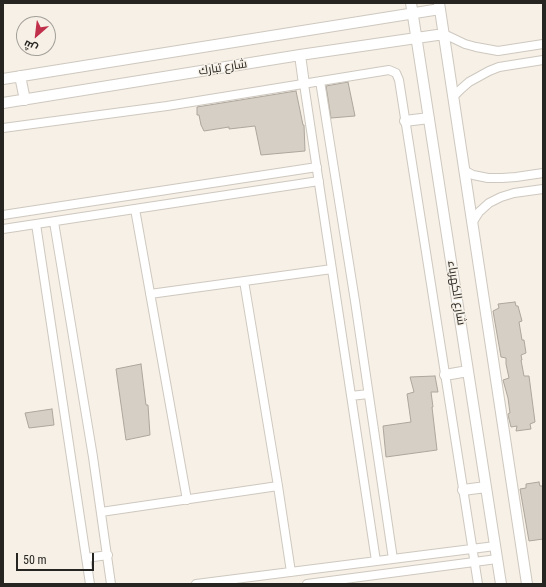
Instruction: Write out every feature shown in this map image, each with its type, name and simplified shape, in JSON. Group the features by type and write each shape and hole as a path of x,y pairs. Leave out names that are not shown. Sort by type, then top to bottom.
{"street":[{"name":"شارع تبارك","path":"3,79 412,8 439,6"},
{"path":"439,6 527,584"},
{"name":"شارع الكهرباء","path":"412,8 501,584"},
{"name":"شارع تبارك","path":"3,103 300,55 444,34"},
{"path":"444,34 465,44 498,51 543,44"},
{"path":"300,55 376,561"},
{"path":"453,97 470,82 489,71 499,67 543,60"},
{"path":"3,128 167,106 389,70 396,73 398,77 478,584"},
{"path":"20,76 25,100"},
{"path":"320,81 355,301 393,559"},
{"path":"405,121 429,118"},
{"path":"3,215 316,167"},
{"path":"464,170 474,175 488,178 516,177 543,173"},
{"path":"3,230 319,181"},
{"path":"472,223 479,212 489,203 501,197 514,193 543,189"},
{"path":"88,202 90,216"},
{"path":"135,209 187,500"},
{"path":"54,222 93,457 111,584"},
{"path":"36,224 90,584"},
{"path":"150,294 332,269"},
{"path":"244,281 291,572"},
{"path":"445,375 468,371"},
{"path":"351,396 368,394"},
{"path":"100,512 278,486"},
{"path":"463,490 486,487"},
{"path":"196,584 495,546"},
{"path":"86,558 108,555"},
{"path":"307,584 497,559"},
{"path":"342,565 344,579"}],"building":[{"path":"348,82 355,116 331,118 326,86"},
{"path":"296,91 304,125 305,151 261,155 255,126 229,129 229,127 204,131 199,115 197,115 197,107"},
{"path":"515,302 516,306 518,306 522,321 519,322 526,353 521,355 521,360 524,376 529,376 535,422 530,424 531,429 516,431 517,426 511,427 508,415 510,413 508,398 503,380 509,378 506,358 501,357 493,311 499,308 498,304"},
{"path":"141,364 146,405 148,405 150,435 126,440 116,369"},
{"path":"435,376 438,392 431,392 437,450 386,457 383,426 411,422 407,394 414,392 410,377"},
{"path":"52,409 54,425 29,428 25,413"},
{"path":"539,482 540,486 543,486 543,539 529,541 520,489 526,488 526,484"}]}
